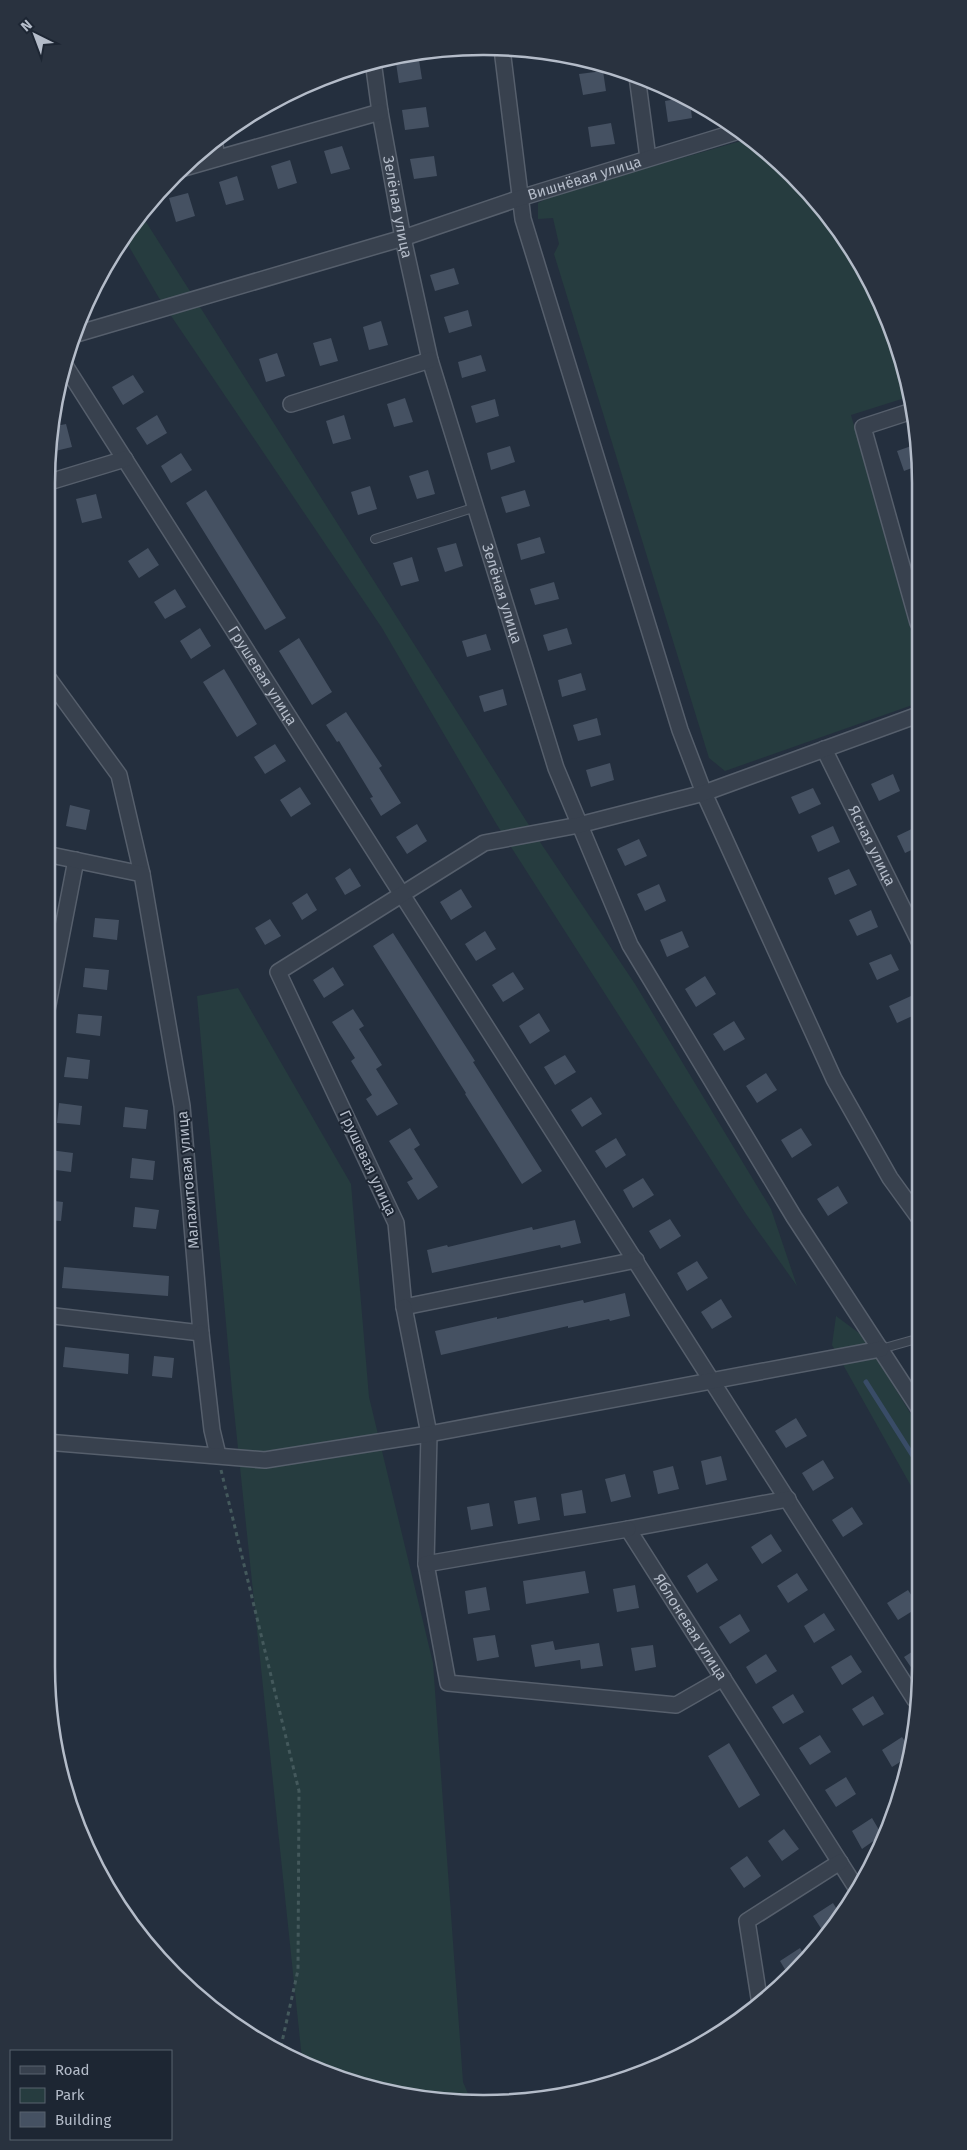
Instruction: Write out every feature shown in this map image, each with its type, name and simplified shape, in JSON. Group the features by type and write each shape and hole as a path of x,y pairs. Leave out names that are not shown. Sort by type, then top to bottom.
{"street":[{"path":"503,56 523,219 674,711 704,793 834,1079 890,1178 912,1208"},
{"name":"Зелёная улица","path":"374,70 403,238 430,360 556,768 579,825 630,945 794,1217 912,1397"},
{"name":"Вишнёвая улица","path":"638,85 648,158"},
{"path":"198,164 380,112"},
{"name":"Вишнёвая улица","path":"83,332 403,238 520,198 730,134"},
{"path":"216,150 217,158"},
{"path":"291,404 430,360"},
{"name":"Грушевая улица","path":"70,373 712,1380"},
{"path":"906,413 863,427 912,602"},
{"path":"55,481 125,459"},
{"name":"Малахитовая улица","path":"55,687 119,775 142,874 182,1106 201,1333 212,1430 218,1455"},
{"path":"402,893 484,843 579,825 704,793 912,717"},
{"name":"Ясная улица","path":"824,749 912,929"},
{"path":"55,856 142,874"},
{"path":"55,968 76,860"},
{"name":"Грушевая улица","path":"402,893 278,972 396,1224 404,1307"},
{"path":"636,1260 404,1307 429,1434 426,1564 448,1683 676,1704 723,1678"},
{"path":"55,1316 201,1333"},
{"path":"55,1443 265,1460 429,1434 881,1349"},
{"path":"712,1380 911,1694"},
{"path":"426,1564 788,1499"},
{"name":"Яблоневая улица","path":"628,1529 853,1884"},
{"path":"759,1995 747,1921 840,1862"}],"lane":[{"path":"375,539 476,507"},
{"path":"881,1349 912,1340"}],"path":[{"path":"218,1455 298,1791 298,1970 281,2044"}],"green space":[{"path":"740,141 766,161 806,201 840,245 868,294 879,320 889,346 904,398 851,415 912,634 912,705 725,771 709,758 554,254 559,244 553,218 538,219 538,203 556,194"},
{"path":"145,221 532,830 635,984 771,1209 797,1286 746,1214 497,825 382,628 159,298 128,244"},
{"path":"238,988 351,1184 369,1397 433,1663 463,2082 468,2094 400,2087 346,2072 301,2054 232,1391 197,996"},
{"path":"836,1316 863,1336 912,1416 912,1488 832,1345"}],"building":[{"path":"419,60 422,79 399,83 396,64"},
{"path":"603,73 606,91 583,95 579,74"},
{"path":"674,99 691,108 692,118 668,122 665,101"},
{"path":"426,107 429,127 405,130 402,110"},
{"path":"611,123 615,144 591,147 588,127"},
{"path":"342,146 350,169 331,174 324,151"},
{"path":"434,156 437,176 414,179 410,159"},
{"path":"290,160 297,183 278,189 271,166"},
{"path":"237,176 244,200 226,205 219,182"},
{"path":"188,193 195,216 176,222 169,198"},
{"path":"454,268 459,284 435,291 430,275"},
{"path":"468,310 472,326 449,333 444,317"},
{"path":"381,321 388,345 369,350 363,327"},
{"path":"331,338 338,361 320,366 313,343"},
{"path":"277,353 285,376 266,382 259,359"},
{"path":"481,355 486,371 462,378 458,362"},
{"path":"133,375 144,392 123,405 112,387"},
{"path":"405,398 413,422 394,427 387,404"},
{"path":"495,399 499,416 476,423 471,406"},
{"path":"157,415 167,433 147,445 136,428"},
{"path":"344,415 351,439 333,444 326,421"},
{"path":"66,424 72,447 56,451 59,428 59,425"},
{"path":"510,446 515,462 491,470 487,453"},
{"path":"910,446 911,468 904,471 897,451"},
{"path":"181,453 192,470 171,483 161,466"},
{"path":"428,470 435,494 417,499 409,476"},
{"path":"370,486 377,509 358,515 351,492"},
{"path":"206,490 286,618 265,630 186,503"},
{"path":"525,490 530,506 506,513 501,497"},
{"path":"96,494 102,518 82,523 76,499"},
{"path":"540,537 545,553 521,560 517,544"},
{"path":"456,543 463,566 445,572 437,548"},
{"path":"148,548 159,565 139,578 128,561"},
{"path":"412,557 419,581 401,586 393,563"},
{"path":"554,582 559,599 535,605 530,589"},
{"path":"175,589 186,607 165,619 154,602"},
{"path":"200,628 211,646 191,659 180,641"},
{"path":"567,628 572,644 548,651 543,635"},
{"path":"486,634 491,650 467,657 462,641"},
{"path":"299,638 332,692 312,705 279,651"},
{"path":"224,669 257,724 237,737 203,682"},
{"path":"581,673 586,690 562,697 558,680"},
{"path":"503,689 507,705 484,712 479,696"},
{"path":"346,712 382,766 379,768 401,803 381,816 370,798 373,797 339,741 337,742 326,725"},
{"path":"597,718 601,735 578,741 573,725"},
{"path":"275,744 286,761 265,774 254,757"},
{"path":"610,763 614,780 591,787 586,770"},
{"path":"893,774 900,791 879,801 871,784"},
{"path":"300,787 311,804 291,817 280,800"},
{"path":"813,788 821,804 799,814 791,797"},
{"path":"70,805 90,810 86,830 66,826"},
{"path":"417,824 427,841 407,854 396,837"},
{"path":"833,826 840,842 818,852 811,836"},
{"path":"912,829 912,850 905,853 897,836"},
{"path":"639,839 647,856 625,866 617,849"},
{"path":"350,868 361,886 345,895 335,878"},
{"path":"849,869 857,885 835,895 828,878"},
{"path":"659,884 666,901 645,911 637,894"},
{"path":"461,889 472,907 451,920 440,902"},
{"path":"307,893 317,910 302,920 292,903"},
{"path":"871,910 878,927 857,936 849,920"},
{"path":"95,918 119,920 117,940 93,937"},
{"path":"270,919 281,936 265,945 255,928"},
{"path":"485,931 496,949 476,961 465,944"},
{"path":"682,931 689,947 667,957 660,940"},
{"path":"393,933 475,1061 473,1062 542,1171 522,1184 373,946"},
{"path":"891,954 899,970 877,980 869,963"},
{"path":"333,967 344,985 324,998 313,980"},
{"path":"85,968 109,970 107,990 83,987"},
{"path":"513,972 524,989 503,1002 492,985"},
{"path":"705,976 716,994 696,1007 685,989"},
{"path":"911,996 912,1016 897,1023 889,1006"},
{"path":"353,1009 364,1026 359,1029 382,1065 376,1069 398,1104 377,1116 366,1099 372,1095 351,1061 355,1058 332,1022"},
{"path":"539,1013 550,1031 530,1044 519,1026"},
{"path":"78,1014 102,1016 100,1036 76,1033"},
{"path":"734,1021 745,1039 724,1051 713,1034"},
{"path":"565,1055 576,1072 555,1085 544,1067"},
{"path":"67,1057 90,1060 88,1079 64,1077"},
{"path":"766,1073 777,1090 757,1103 746,1086"},
{"path":"591,1097 602,1114 582,1127 571,1110"},
{"path":"59,1103 82,1106 80,1125 57,1123"},
{"path":"125,1107 148,1110 146,1129 123,1127"},
{"path":"410,1128 420,1145 414,1149 438,1187 418,1200 407,1182 413,1179 389,1141"},
{"path":"801,1128 812,1145 792,1158 781,1140"},
{"path":"616,1138 626,1155 606,1168 595,1151"},
{"path":"55,1151 73,1153 71,1172 55,1170"},
{"path":"132,1158 155,1161 153,1180 130,1178"},
{"path":"643,1178 654,1195 633,1208 623,1190"},
{"path":"838,1186 848,1203 828,1216 817,1199"},
{"path":"55,1201 63,1202 61,1221 55,1221"},
{"path":"135,1207 159,1210 156,1229 133,1227"},
{"path":"670,1219 681,1236 660,1249 649,1231"},
{"path":"575,1220 581,1243 561,1248 560,1245 432,1273 427,1250 447,1245 448,1247 532,1227 533,1230"},
{"path":"697,1261 708,1278 687,1291 677,1273"},
{"path":"64,1267 169,1276 168,1296 62,1288"},
{"path":"625,1293 630,1316 568,1328 568,1326 441,1355 435,1331 583,1300 584,1303"},
{"path":"721,1299 732,1317 712,1329 701,1312"},
{"path":"65,1347 129,1354 128,1374 63,1367"},
{"path":"154,1356 174,1358 172,1378 152,1376"},
{"path":"796,1418 807,1436 786,1448 775,1431"},
{"path":"721,1456 727,1480 706,1485 701,1461"},
{"path":"823,1460 834,1478 813,1491 802,1473"},
{"path":"673,1466 679,1489 658,1494 653,1471"},
{"path":"625,1474 631,1497 611,1502 605,1479"},
{"path":"582,1490 586,1513 564,1516 561,1494"},
{"path":"536,1497 540,1520 518,1524 514,1501"},
{"path":"489,1503 493,1526 471,1530 467,1507"},
{"path":"852,1507 863,1524 843,1537 832,1520"},
{"path":"771,1534 782,1551 762,1564 751,1547"},
{"path":"707,1563 718,1580 697,1593 687,1576"},
{"path":"585,1571 589,1593 526,1604 523,1581"},
{"path":"797,1573 808,1590 788,1603 777,1586"},
{"path":"635,1585 639,1608 617,1612 613,1589"},
{"path":"486,1587 490,1610 468,1614 465,1591"},
{"path":"908,1590 912,1596 912,1611 898,1620 887,1603"},
{"path":"824,1613 835,1630 814,1643 804,1626"},
{"path":"740,1614 750,1631 730,1644 719,1627"},
{"path":"495,1635 499,1657 477,1661 473,1638"},
{"path":"553,1641 555,1650 599,1643 603,1666 581,1669 580,1660 535,1667 531,1645"},
{"path":"653,1645 656,1667 635,1671 631,1648"},
{"path":"912,1652 912,1669 904,1657"},
{"path":"766,1654 777,1671 756,1684 746,1667"},
{"path":"851,1655 862,1672 842,1685 831,1667"},
{"path":"793,1694 804,1712 783,1724 772,1707"},
{"path":"873,1696 884,1714 863,1726 852,1709"},
{"path":"820,1735 831,1752 810,1765 799,1748"},
{"path":"902,1737 905,1742 901,1761 892,1767 882,1750"},
{"path":"729,1743 760,1795 739,1808 708,1756"},
{"path":"846,1777 856,1794 836,1807 825,1790"},
{"path":"872,1818 879,1830 875,1840 862,1849 852,1831"},
{"path":"784,1829 799,1849 782,1861 768,1841"},
{"path":"747,1856 761,1876 744,1888 730,1868"},
{"path":"833,1903 837,1909 821,1929 813,1916"},
{"path":"800,1948 803,1952 785,1970 780,1961"}],"waterway":[{"path":"866,1382 912,1454"}]}
